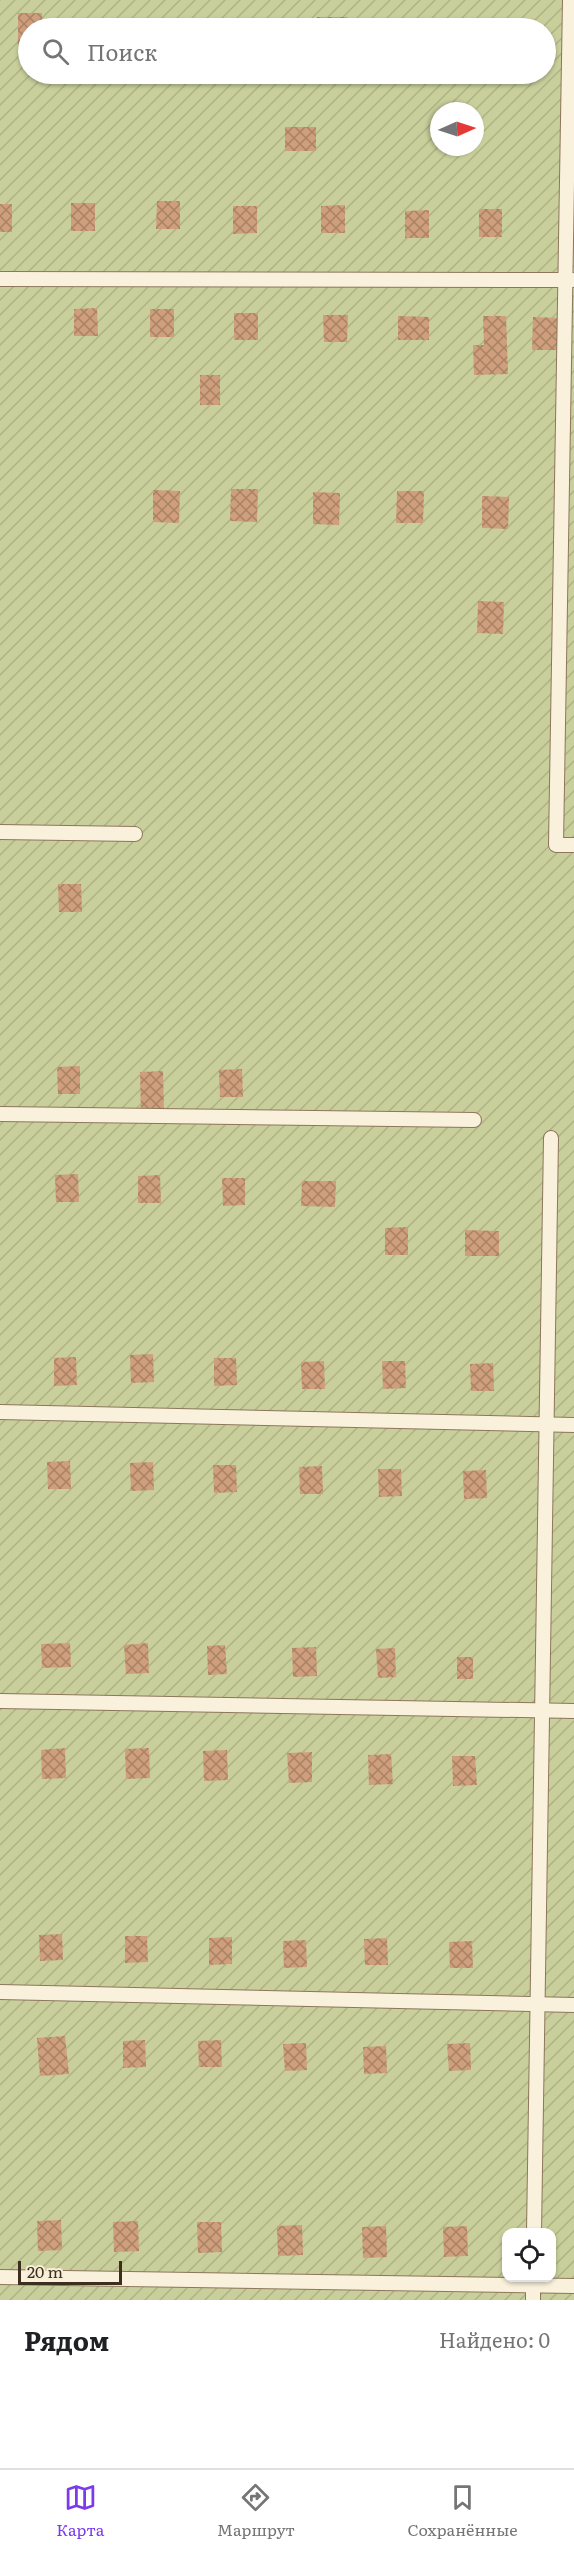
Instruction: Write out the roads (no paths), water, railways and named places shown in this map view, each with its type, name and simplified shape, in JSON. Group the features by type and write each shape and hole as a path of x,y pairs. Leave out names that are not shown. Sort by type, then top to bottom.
{"lane":[{"path":"570,0 567,565 556,845 574,845"},
{"path":"0,279 570,280"},
{"path":"0,832 135,834"},
{"path":"0,1114 474,1120"},
{"path":"534,2228 551,1138"},
{"path":"0,1412 574,1425"},
{"path":"0,1701 574,1711"},
{"path":"0,1992 574,2005"},
{"path":"0,2277 502,2281"},
{"path":"533,2282 533,2300"},
{"path":"541,2282 574,2286"}]}
